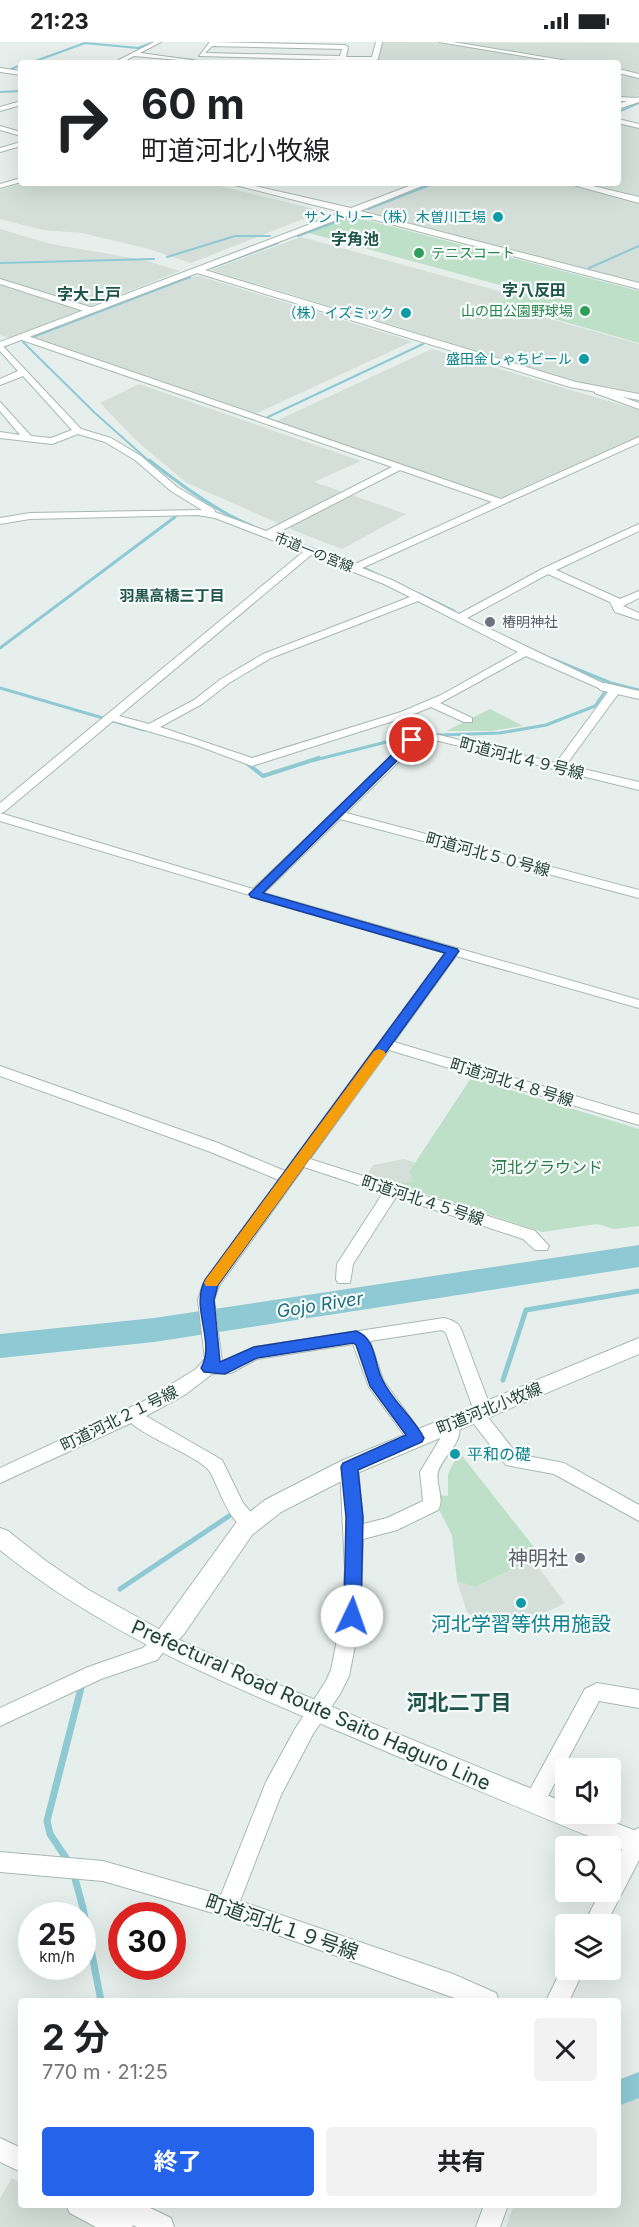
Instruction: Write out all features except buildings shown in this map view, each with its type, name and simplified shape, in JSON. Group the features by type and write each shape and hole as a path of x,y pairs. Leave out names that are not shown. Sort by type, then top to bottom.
{"street":[{"path":"121,60 158,42"},
{"path":"343,58 345,46 293,43 208,44 201,56 375,59 379,42"},
{"path":"442,42 558,60"},
{"path":"131,54 186,60"},
{"path":"0,70 18,73"},
{"path":"621,72 639,76"},
{"path":"621,99 638,100"},
{"path":"621,106 638,100"},
{"path":"0,109 18,104"},
{"path":"621,123 639,126"},
{"path":"0,128 18,133"},
{"path":"0,150 18,145"},
{"path":"0,186 18,181"},
{"path":"243,186 639,286"},
{"path":"217,515 174,489 138,458 108,440 78,431 0,345 417,186"},
{"path":"582,186 639,200"},
{"path":"196,270 598,391 639,406"},
{"path":"0,281 90,310"},
{"path":"22,337 501,502"},
{"path":"0,382 24,372"},
{"path":"598,391 639,397"},
{"path":"0,405 28,438"},
{"path":"0,435 52,441 78,431"},
{"path":"354,568 639,440"},
{"path":"268,534 400,467"},
{"name":"市道一の宮線","path":"0,521 30,516 197,512 217,515 354,568 419,597 526,652 610,688"},
{"path":"459,618 548,570 639,527"},
{"path":"0,809 310,551"},
{"path":"548,570 615,600 619,610 639,617"},
{"path":"617,605 639,594"},
{"path":"150,729 198,702 225,681 267,656 419,597"},
{"path":"112,717 252,762 405,714 431,703 526,652"},
{"path":"559,767 610,688 639,695"},
{"path":"431,703 468,720"},
{"name":"町道河北４９号線","path":"255,894 417,738 439,738 639,786"},
{"name":"町道河北５０号線","path":"337,814 639,894"},
{"path":"0,817 255,894 639,1004"},
{"path":"384,826 388,822 639,887"},
{"path":"209,1368 214,1360 206,1300 211,1284 453,951"},
{"name":"町道河北４８号線","path":"386,1044 639,1120"},
{"path":"0,1071 213,1147 289,1178"},
{"name":"町道河北４５号線","path":"302,1161 530,1235 541,1246"},
{"path":"344,1279 345,1264 393,1190"},
{"path":"209,1368 225,1368 254,1353 444,1324 453,1329 479,1412 512,1461 558,1468 639,1514"},
{"path":"356,1337 363,1342 375,1382 416,1438"},
{"name":"町道河北小牧線","path":"161,1643 176,1628 238,1538 251,1523 285,1498 416,1438 639,1346"},
{"name":"町道河北２１号線","path":"0,1476 25,1462 133,1414 196,1379 209,1368"},
{"path":"133,1414 140,1421 216,1465 236,1508 251,1523"},
{"path":"354,1534 391,1525 432,1505 429,1472 450,1438 450,1424"},
{"path":"227,1907 261,1816 281,1773 316,1711 336,1684 352,1616 354,1534 349,1467"},
{"name":"Prefectural Road Route Saito Haguro Line","path":"0,1537 37,1567 85,1600 161,1643 534,1802 638,1842"},
{"path":"0,1717 95,1673 150,1654 161,1643"},
{"path":"534,1802 592,1695 597,1692 639,1699"},
{"path":"600,1914 638,1842"},
{"name":"町道河北１９号線","path":"0,1862 103,1871 227,1907 453,1985 481,1998"},
{"path":"559,1998 568,1980"},
{"path":"0,2150 18,2159"},
{"path":"84,2208 121,2227"},
{"path":"125,2208 162,2227"},
{"path":"488,2227 495,2208"}],"shaded area":[{"path":"380,42 639,43 639,75 621,71 621,60 564,60 459,44 556,60 377,60"},
{"path":"621,72 639,76 639,95 632,98 621,98"},
{"path":"621,122 639,126 639,286 352,211 417,186 621,186"},
{"path":"18,184 220,186 323,211 191,263 149,249 82,233 43,230 0,219 0,190"},
{"path":"0,229 51,244 144,260 180,271 10,338 0,335"},
{"path":"301,237 514,295 496,304 639,344 639,393 582,383 211,270"},
{"path":"199,276 411,342 255,414 34,337"},
{"path":"432,349 639,410 639,436 503,497 496,497 276,421"},
{"path":"139,384 361,461 314,482 406,514 342,549 187,483 139,443 100,403"},
{"path":"404,1159 416,1163 409,1172 413,1181 402,1183 401,1186 367,1175 373,1165"},
{"path":"533,1560 565,1603 503,1633 467,1612 457,1581 475,1587"},
{"path":"639,2089 639,2227 506,2227 513,2208 621,2208 621,2097"},
{"path":"12,2178 18,2181 18,2208 70,2208 106,2227 0,2227 0,2198"}],"green space":[{"path":"347,217 355,217 639,291 639,343 498,303 522,291 305,232"},
{"path":"490,709 523,726 491,731 446,731"},
{"name":"河北グラウンド","path":"471,1078 639,1129 639,1226 614,1229 597,1224 542,1232 401,1186 402,1183 413,1181 409,1172"},
{"path":"459,1452 541,1556 475,1587 457,1581 452,1535 434,1500 435,1495 448,1496 448,1474"}],"waterway":[{"path":"38,60 85,43 138,48 154,42"},
{"path":"166,57 193,60"},
{"path":"9,70 18,66"},
{"path":"0,92 18,91"},
{"path":"621,111 639,103"},
{"path":"368,209 427,186"},
{"path":"298,236 347,218"},
{"path":"167,257 235,236 270,236"},
{"path":"211,268 278,243"},
{"path":"589,268 639,246"},
{"path":"0,263 154,259"},
{"path":"33,337 190,277"},
{"path":"23,342 95,413 150,462"},
{"path":"268,417 423,344"},
{"path":"149,460 187,489 229,515 273,535 350,562"},
{"path":"0,648 175,517"},
{"path":"364,568 376,574"},
{"path":"419,594 454,611"},
{"path":"552,659 611,683"},
{"path":"315,760 410,736 500,733 546,725 595,706 611,683"},
{"path":"611,683 639,690"},
{"path":"0,688 144,730"},
{"path":"244,761 263,776 319,758"},
{"name":"Gojo River","path":"0,1346 154,1330 639,1256"},
{"path":"503,1380 526,1310 639,1291"},
{"path":"120,1589 232,1514"},
{"path":"68,1861 50,1834 47,1821 81,1688"},
{"path":"74,1875 83,1908 100,1998"},
{"path":"621,2092 639,2085"}],"slow traffic":[{"path":"212,1283 379,1054"}],"place":[{"name":"サントリー（株）木曽川工場","path":"498,217"},
{"name":"テニスコート","path":"419,253"},
{"name":"山の田公園野球場","path":"585,311"},
{"name":"（株）イズミック","path":"406,313"},
{"name":"盛田金しゃちビール","path":"584,359"},
{"name":"椿明神社","path":"490,622"},
{"name":"平和の礎","path":"455,1454"},
{"name":"神明社","path":"580,1558"},
{"name":"河北学習等供用施設","path":"521,1603"}],"district":[{"name":"字角池","path":"355,239"},
{"name":"字八反田","path":"534,290"},
{"name":"字大上戸","path":"89,294"},
{"name":"羽黒高橋三丁目","path":"172,596"},
{"name":"河北二丁目","path":"459,1703"}],"route":[{"path":"352,1616 354,1517 349,1467 416,1438 375,1382 363,1342 359,1338 254,1353 220,1370 209,1368 214,1360 206,1300 211,1284 453,951 255,894 412,740"}]}
